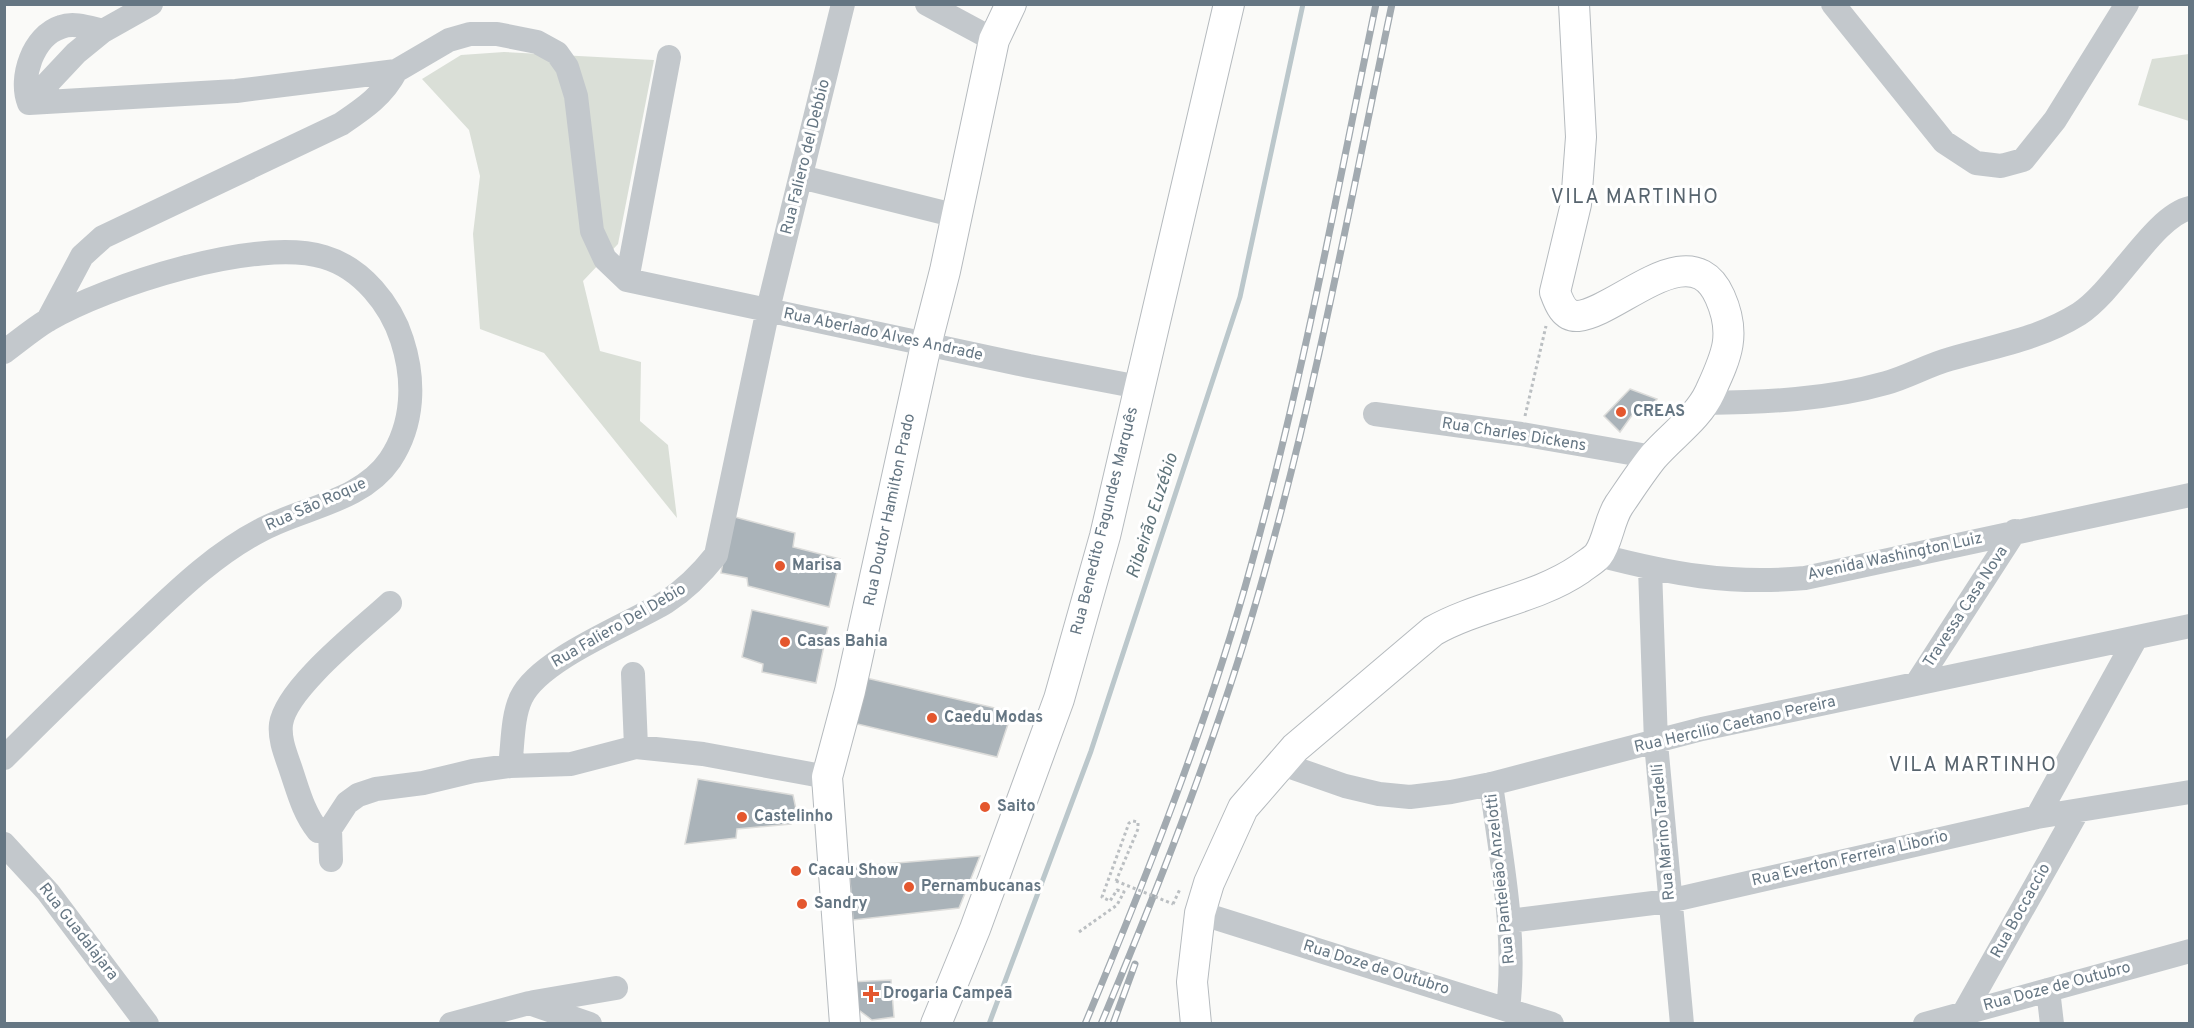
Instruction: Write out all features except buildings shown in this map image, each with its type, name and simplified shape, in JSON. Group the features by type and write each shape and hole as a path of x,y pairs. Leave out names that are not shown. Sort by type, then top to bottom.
{"main road":[{"name":"Rua Doutor Hamilton Prado","path":"847,1021 827,777 850,691 926,345 957,216 994,40 1011,4"},
{"name":"Rua Benedito Fagundes Marquês","path":"936,1023 975,929 1059,699 1105,536 1229,4"},
{"path":"1196,1023 1187,908 1209,883 1243,808 1325,721 1433,631 1453,620 1539,588 1578,570 1598,555 1617,508 1653,457 1705,403 1725,359 1730,336 1727,314 1716,288 1706,277 1688,271 1670,273 1591,312 1576,316 1565,312 1554,292 1576,204 1581,137 1574,4"}],"street":[{"path":"29,103 76,53 103,31 151,4"},
{"name":"Rua Faliero del Debbio","path":"768,309 843,4"},
{"path":"927,4 994,40"},
{"path":"1833,4 1944,142 1976,163 2001,166 2023,160 2055,120 2127,4"},
{"path":"29,103 24,84 27,70 39,43 47,34 60,27 73,25 103,31"},
{"path":"29,103 236,91 396,71 449,40 470,34 497,34 527,40 557,53 567,67 576,96 592,231 606,260 627,280"},
{"path":"627,280 669,57"},
{"path":"4,352 48,320 82,256 103,237 341,124 375,100 396,71"},
{"path":"801,177 957,216"},
{"path":"1705,403 1786,402 1826,396 1887,383 1948,360 2026,340 2079,314 2112,286 2162,223 2190,208"},
{"name":"Rua São Roque","path":"4,758 83,679 205,566 265,528 370,482 390,460 404,431 410,406 412,376 395,317 360,275 324,257 279,251 195,265 120,287 48,320"},
{"name":"Rua Aberlado Alves Andrade","path":"627,280 926,345 1139,387"},
{"name":"Rua Faliero Del Debio","path":"510,766 521,698 531,683 554,662 666,601 697,579 716,555 768,309"},
{"name":"Rua Charles Dickens","path":"1375,414 1521,434 1653,457"},
{"name":"Avenida Washington Luiz","path":"1598,555 1650,568 1724,581 1796,579 2190,495"},
{"name":"Travessa Casa Nova","path":"1917,683 2015,531"},
{"name":"Rua Marino Tardelli","path":"1650,568 1656,743 1682,1023"},
{"path":"330,829 318,831 306,816 281,740 281,723 289,701 327,661 390,603"},
{"name":"Rua Hercilio Caetano Pereira","path":"1282,764 1345,786 1400,796 1451,792 1656,743 1702,729 2190,626"},
{"path":"2037,817 2136,638"},
{"path":"633,674 636,747"},
{"path":"331,860 330,829 346,803 376,789 423,783 510,766 571,764 636,747 692,753 827,777"},
{"name":"Rua Panteleão Anzelotti","path":"1491,784 1509,921 1511,970 1508,1009"},
{"name":"Rua Everton Ferreira Liborio","path":"1509,921 1669,901 2037,817 2190,792"},
{"name":"Rua Boccaccio","path":"1965,1011 2077,812"},
{"name":"Rua Guadalajara","path":"4,844 48,892 147,1023"},
{"name":"Rua Doze de Outubro","path":"1187,908 1552,1023"},
{"name":"Rua Doze de Outubro","path":"1925,1023 2190,951"},
{"path":"452,1023 529,1002 616,988"},
{"path":"2048,990 2052,1023"},
{"path":"529,1002 590,1023"}],"path":[{"path":"1521,434 1554,292"},
{"path":"1079,932 1117,905 1124,892 1116,890 1110,901 1102,897 1129,823 1133,821 1138,822 1138,829 1116,881 1187,908"}],"shaded area":[{"path":"504,52 654,60 618,244 583,281 600,351 641,362 640,421 668,445 677,518 544,353 480,329 473,234 480,176 469,130 422,79 461,55"},
{"path":"2189,54 2189,121 2138,105 2152,59"}],"waterway":[{"name":"Ribeirão Euzébio","path":"989,1024 1091,751 1240,297 1303,4"}],"railway":[{"path":"1085,1024 1132,910 1197,738 1252,562 1303,354 1376,4"},
{"path":"1101,1024 1212,741 1266,567 1285,497 1334,287 1392,4"},
{"path":"1113,1024 1135,964"}],"place":[{"name":"CREAS","path":"1621,412"},
{"name":"Marisa","path":"780,566"},
{"name":"Casas Bahia","path":"785,642"},
{"name":"Caedu Modas","path":"932,718"},
{"name":"Saito","path":"985,807"},
{"name":"Castelinho","path":"742,817"},
{"name":"Cacau Show","path":"796,871"},
{"name":"Pernambucanas","path":"909,887"},
{"name":"Sandry","path":"802,904"},
{"name":"Drogaria Campeã","path":"871,994"}],"district":[{"name":"VILA MARTINHO","path":"1635,198"},
{"name":"VILA MARTINHO","path":"1973,766"}]}
